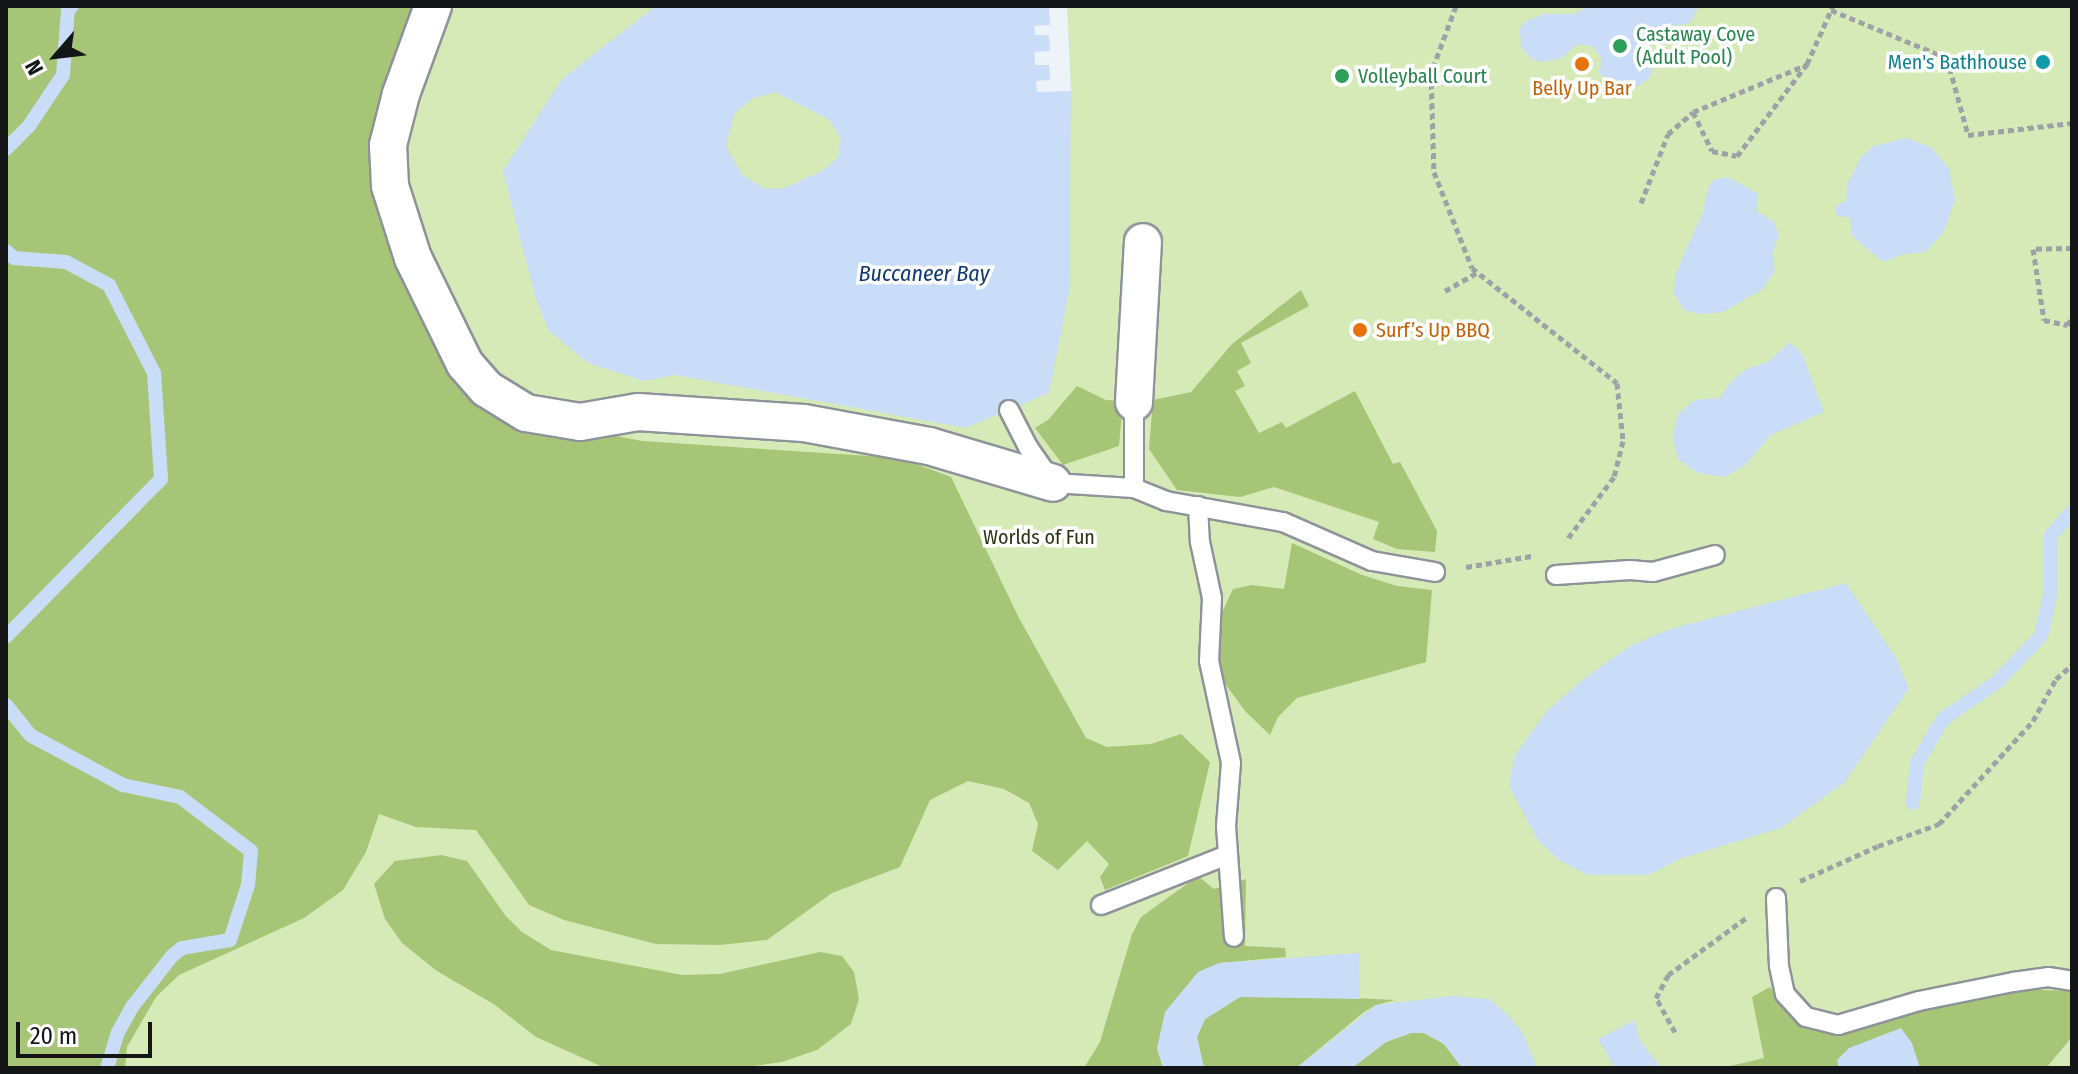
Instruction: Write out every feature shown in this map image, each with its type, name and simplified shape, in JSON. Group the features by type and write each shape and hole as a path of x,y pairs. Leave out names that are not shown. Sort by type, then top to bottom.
{"street":[{"path":"433,6 401,94 388,145 390,186 413,258 465,364 487,389 526,413 580,422 638,412 804,423 929,446 1053,483"},
{"path":"1134,402 1143,242"}],"lane":[{"path":"1134,402 1134,488"},
{"path":"1009,410 1028,447 1053,483 1134,488 1166,501 1283,522 1372,561 1435,572"},
{"path":"1198,506 1200,542 1212,598 1209,661 1231,763 1226,826 1234,937"},
{"path":"1556,575 1630,570 1653,572 1715,555"},
{"path":"1101,905 1227,855"},
{"path":"1776,898 1779,966 1785,994 1806,1017 1838,1025 1919,1001 2013,982 2048,977 2072,981"}],"path":[{"path":"1456,6 1431,73 1434,172 1476,273 1617,383 1623,441 1614,477 1571,537 1559,545"},
{"path":"1693,112 1712,151 1737,156 1807,64 1832,8 1947,58 1968,135 2072,123"},
{"path":"1641,203 1668,134 1693,112 1807,64"},
{"path":"2072,248 2033,249 2044,320 2067,325 2072,318"},
{"path":"1445,291 1476,273"},
{"path":"1435,572 1546,553"},
{"path":"1878,846 1939,824 2033,721 2056,679 2072,665"}],"green space":[{"name":"Worlds of Fun","path":"6,6 2072,6 2072,1068 6,1068"},
{"path":"6,6 412,6 398,55 380,160 509,415 642,441 900,458 951,477 1019,618 1086,738 1107,747 1151,744 1181,734 1210,762 1188,856 1105,890 1100,877 1109,864 1087,841 1058,870 1032,851 1038,824 1029,803 1004,789 968,781 930,800 900,867 832,893 767,940 720,945 656,944 564,920 529,905 476,830 416,827 379,814 366,852 343,890 304,918 179,975 156,997 127,1047 125,1068 6,1068"},
{"path":"1301,290 1309,306 1241,343 1251,363 1237,371 1245,386 1235,391 1259,433 1282,422 1286,428 1355,391 1393,464 1400,462 1437,531 1435,552 1397,549 1373,539 1379,522 1274,487 1240,497 1177,490 1149,449 1153,400 1191,392 1232,344"},
{"path":"1077,386 1106,400 1123,401 1119,446 1063,465 1035,428 1048,420"},
{"path":"1292,543 1362,575 1397,586 1432,590 1426,662 1297,698 1278,717 1270,735 1245,711 1221,678 1216,659 1219,619 1233,589 1252,585 1284,589"},
{"path":"441,855 467,861 505,915 522,932 551,950 682,975 720,974 820,952 842,956 854,972 859,999 851,1024 817,1050 782,1062 739,1068 605,1068 536,1037 495,1005 437,971 402,943 385,919 374,884 395,861"},
{"path":"1198,876 1214,889 1246,879 1245,946 1285,948 1286,957 1219,963 1157,1048 1163,1068 1084,1068 1100,1042 1132,934 1141,917"},
{"path":"1770,987 1793,1020 1823,1029 2022,989 2068,991 2072,993 2072,1037 2046,1068 1722,1068 1764,1058 1752,997"},
{"path":"1240,997 1395,1000 1364,1012 1296,1068 1204,1068 1197,1037 1205,1019"},
{"path":"1411,1033 1424,1033 1444,1044 1462,1068 1352,1068 1386,1042"}],"water":[{"name":"Buccaneer Bay","path":"656,6 1067,6 1071,91 1069,292 1049,393 966,428 675,375 644,381 588,363 549,331 535,296 503,171 562,79","holes":["775,92 830,120 841,139 838,157 824,170 785,188 765,189 742,175 726,145 735,113 752,99"]},
{"name":"Castaway Cove (Adult Pool)","path":"1589,6 1697,6 1698,9 1690,23 1660,28 1653,33 1648,46 1653,61 1650,78 1638,86 1600,75 1601,57 1592,46 1577,44 1562,58 1543,62 1532,60 1521,47 1520,28 1525,22 1542,14 1574,14"},
{"path":"1906,138 1931,147 1949,169 1955,200 1944,231 1926,252 1904,254 1883,262 1852,236 1850,217 1837,216 1835,206 1846,201 1848,183 1861,157 1874,146"},
{"path":"1728,177 1758,194 1756,211 1774,222 1779,235 1772,253 1775,270 1763,289 1723,312 1700,314 1684,310 1674,293 1676,273 1703,212 1708,189 1713,180"},
{"path":"1790,342 1802,354 1824,412 1771,435 1744,466 1724,477 1698,473 1678,459 1673,438 1677,416 1694,400 1720,398 1729,384 1746,369 1768,362"},
{"path":"1846,583 1896,658 1909,688 1845,782 1781,828 1679,859 1649,875 1588,875 1559,860 1538,840 1509,786 1515,755 1547,711 1584,679 1630,646 1670,629"},
{"path":"1359,953 1360,999 1240,997 1205,1019 1197,1037 1204,1068 1163,1068 1157,1048 1165,1012 1198,972 1219,963"},
{"path":"1451,996 1489,999 1507,1014 1524,1035 1537,1068 1462,1068 1444,1044 1424,1033 1411,1033 1386,1042 1352,1068 1296,1068 1376,1005"},
{"path":"1635,1020 1639,1039 1661,1068 1615,1068 1598,1039"},
{"path":"1901,1028 1912,1043 1920,1068 1839,1068 1837,1060 1849,1048"}],"pier":[{"path":"1033,6 1067,6 1071,91 1037,92 1036,81 1050,80 1049,65 1035,65 1034,52 1050,51 1049,35 1035,35 1034,26 1050,25 1049,8"}],"waterway":[{"path":"6,149 29,126 63,75 68,10 72,6"},
{"path":"6,251 14,258 66,262 109,285 154,373 161,479 6,637"},
{"path":"1913,803 1917,763 1943,719 1997,682 2041,636 2051,592 2051,535 2072,512"},
{"path":"6,705 30,735 123,785 180,797 251,851 248,885 230,940 182,948 172,956 132,1007 118,1032 107,1068"}],"place":[{"name":"Castaway Cove (Adult Pool)","path":"1620,46"},
{"name":"Men's Bathhouse","path":"2043,62"},
{"name":"Belly Up Bar","path":"1582,64"},
{"name":"Volleyball Court","path":"1342,76"},
{"name":"Surf’s Up BBQ","path":"1360,330"}]}
